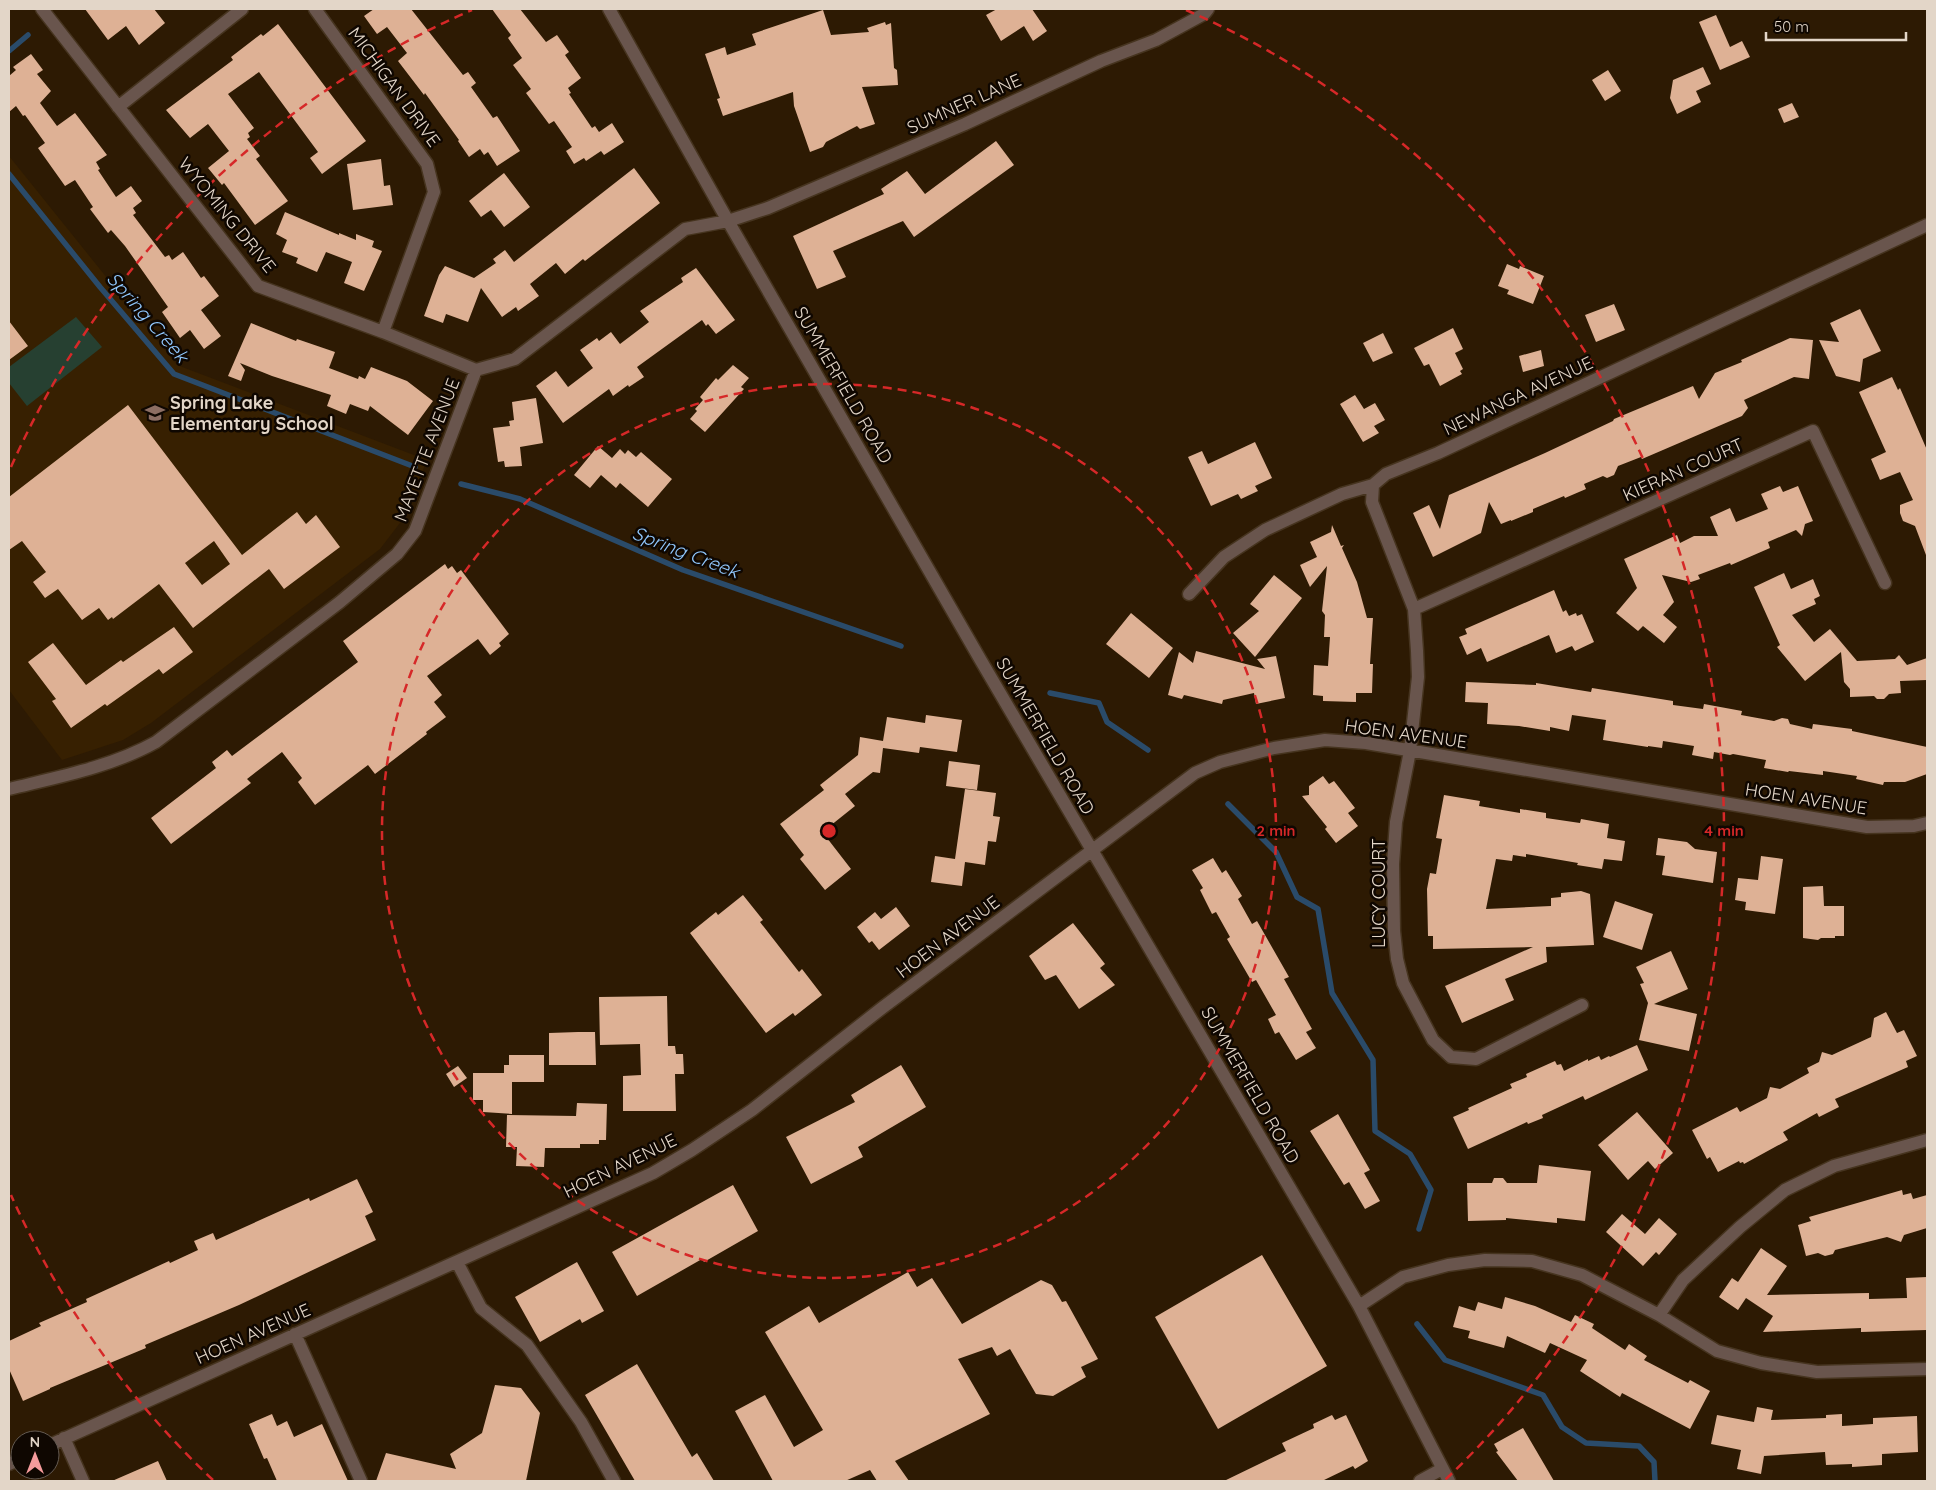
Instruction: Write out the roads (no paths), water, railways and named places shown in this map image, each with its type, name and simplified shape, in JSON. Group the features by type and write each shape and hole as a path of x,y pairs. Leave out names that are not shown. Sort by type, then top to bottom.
{"street":[{"name":"WYOMING DRIVE","path":"42,9 258,286 383,332 476,370"},
{"path":"118,107 242,9"},
{"name":"MICHIGAN DRIVE","path":"315,9 428,164 434,192 383,332"},
{"name":"SUMMERFIELD ROAD","path":"609,9 728,221 1092,850 1359,1306 1449,1481"},
{"name":"SUMNER LANE","path":"728,221 777,204 966,124 1083,69 1156,40 1204,14 1208,9"},
{"name":"MAYETTE AVENUE","path":"9,789 111,762 156,742 386,565 415,531 476,370 515,360 685,229 728,221"},
{"name":"NEWANGA AVENUE","path":"1189,594 1224,558 1266,530 1342,494 1373,485 1386,474 1438,453 1927,225"},
{"name":"KIERAN COURT","path":"1414,609 1813,432 1885,583"},
{"path":"1373,485 1372,502 1414,609 1418,677 1410,751"},
{"name":"HOEN AVENUE","path":"60,1440 653,1173 692,1150 752,1110 882,1008 1195,773 1220,762 1256,752 1325,740 1366,743 1867,827 1914,826 1927,823"},
{"name":"LUCY COURT","path":"1410,751 1396,822 1393,864 1394,931 1397,959 1403,983 1433,1040 1452,1057 1476,1059 1582,1005"},
{"path":"1659,1316 1683,1280 1740,1227 1785,1190 1834,1166 1927,1140"},
{"path":"1359,1306 1403,1277 1448,1265 1485,1260 1532,1261 1582,1275 1659,1316 1717,1352 1761,1363 1817,1372 1927,1369"},
{"path":"457,1262 481,1308 527,1345 581,1422 614,1481"},
{"path":"295,1334 361,1481"},
{"path":"64,1438 83,1481"},
{"path":"1420,1481 1442,1469"}],"waterway":[{"name":"Spring Creek","path":"9,51 28,35"},
{"name":"Spring Creek","path":"9,174 100,287 174,374 415,467"},
{"name":"Spring Creek","path":"461,484 520,499 683,570 901,646"},
{"name":"Spring Creek","path":"1050,693 1099,703 1107,722 1148,750"},
{"name":"Spring Creek","path":"1228,804 1276,852 1297,897 1318,909 1332,993 1373,1060 1375,1131 1410,1154 1431,1190 1419,1229"},
{"name":"Spring Creek","path":"1417,1324 1445,1360 1543,1395 1562,1427 1586,1443 1639,1446 1654,1462 1655,1481"}],"place":[{"name":"Spring Lake Elementary School","path":"155,413"}]}
